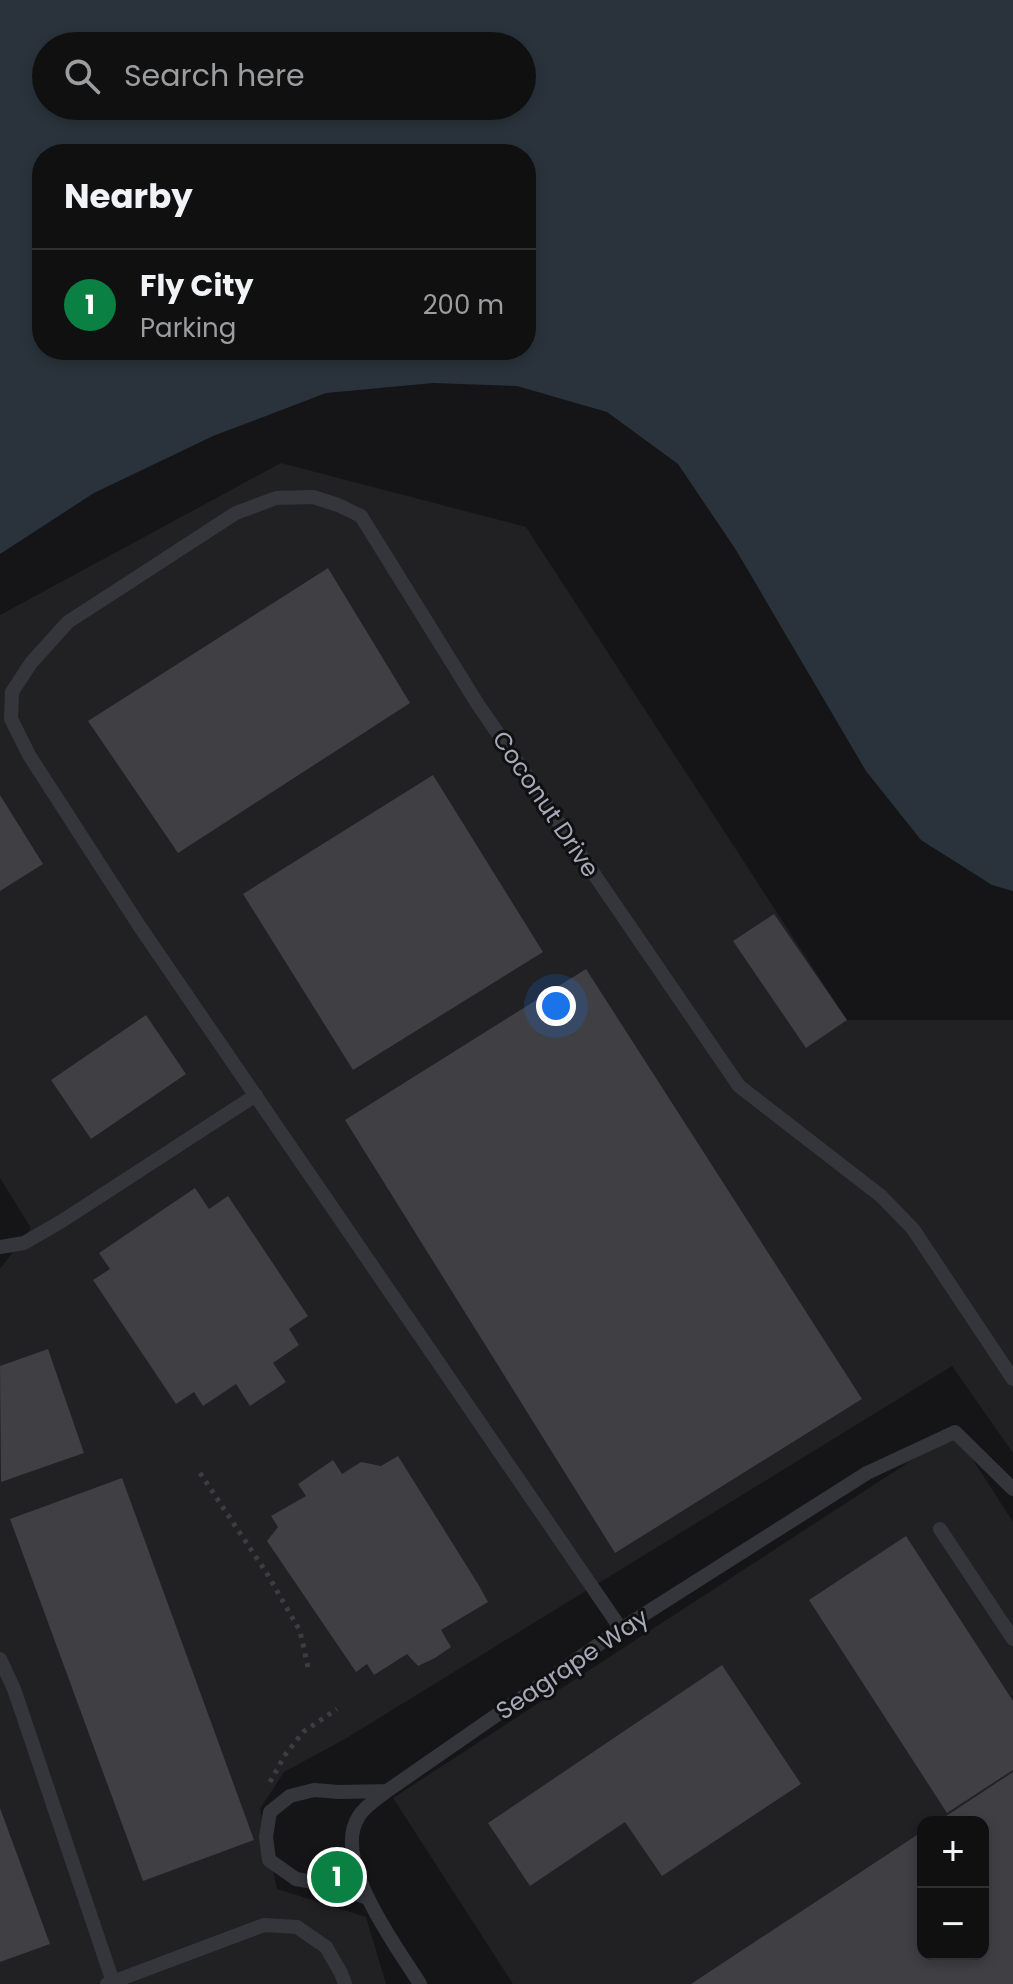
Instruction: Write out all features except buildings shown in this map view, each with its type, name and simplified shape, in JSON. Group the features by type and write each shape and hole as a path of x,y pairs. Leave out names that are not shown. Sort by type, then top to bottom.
{"lane":[{"name":"Coconut Drive","path":"256,1095 140,927 29,755 11,719 12,692 31,663 68,622 236,513 276,498 313,497 361,516 477,703 739,1086 881,1196 913,1229 1013,1379"},
{"path":"0,1247 24,1243 62,1221 256,1095 621,1629"},
{"name":"Seagrape Way","path":"420,1984 367,1898 352,1856 351,1833 359,1815 387,1791 621,1629 867,1473 955,1432 1013,1489"},
{"path":"940,1529 1013,1639"},
{"path":"0,1659 14,1689 110,1983 264,1925 297,1927 307,1933 326,1947 345,1984"},
{"path":"367,1898 330,1885 296,1879 269,1860 266,1837 270,1812 290,1796 314,1790 387,1791"}],"path":[{"path":"200,1473 266,1572 300,1631 309,1672"},
{"path":"270,1782 303,1732 337,1709"}],"shaded area":[{"path":"0,0 1013,0 1013,891 992,885 921,840 866,771 736,550 678,464 607,412 517,386 433,383 326,393 213,436 94,493 0,554"},
{"path":"281,463 526,527 847,1020 1013,1020 1013,1453 952,1366 345,1739 284,1772 260,1809 277,1889 366,1917 386,1984 0,1984 0,1269 31,1228 0,1178 0,615"},
{"path":"955,1432 1013,1522 1013,1984 513,1984 393,1798"}],"place":[{"name":"Fly City","path":"337,1877"}]}
